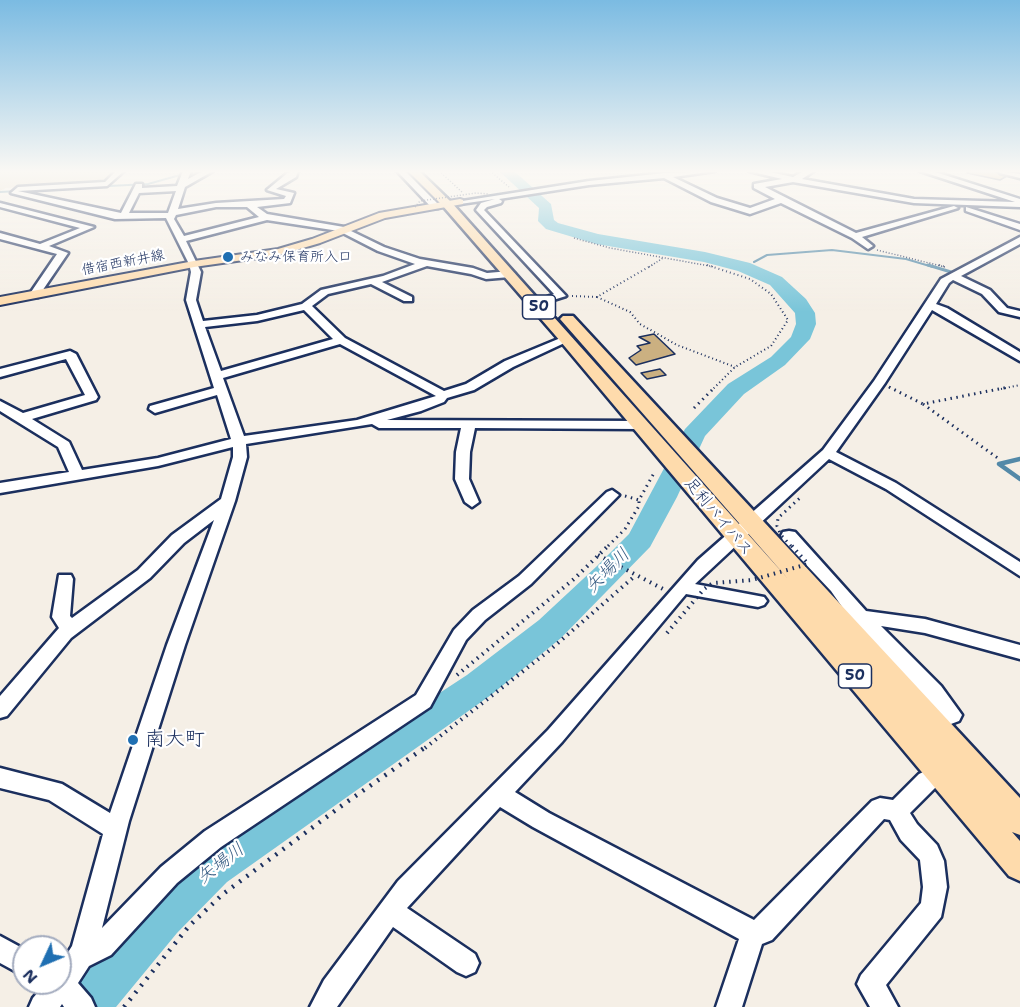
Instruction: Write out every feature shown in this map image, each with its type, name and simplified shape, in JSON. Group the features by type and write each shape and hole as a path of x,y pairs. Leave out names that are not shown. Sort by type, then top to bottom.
{"highway":[{"name":"足利バイパス","path":"460,218 640,425 667,442"},
{"name":"足利バイパス","path":"463,218 555,297 667,442 744,529 940,774 1020,865"},
{"name":"足利バイパス","path":"744,529 851,617 932,722 1020,820"}],"main road":[{"name":"借宿西新井線","path":"0,301 194,264 287,250 376,218"}],"street":[{"path":"52,218 88,227"},
{"path":"39,247 116,218"},
{"path":"72,983 83,952 115,829 176,645 228,501 240,457 239,441 191,300 196,272 194,264 170,218"},
{"path":"181,240 261,218"},
{"path":"273,218 345,230 381,249 418,262 427,262 486,276 510,274"},
{"path":"487,218 555,297"},
{"path":"817,218 855,236 868,246"},
{"path":"855,236 917,218"},
{"path":"996,218 1020,227"},
{"path":"0,236 63,253 34,295"},
{"path":"323,1007 333,989 406,889 555,736 675,589 828,453 879,383 943,284 956,274 1020,240"},
{"path":"198,325 257,318 306,306 320,293 408,271 427,262"},
{"path":"956,274 986,292 1002,308 1020,314"},
{"path":"372,281 408,299"},
{"path":"930,305 1020,357"},
{"path":"306,306 341,340 442,394 470,387 509,364 567,339"},
{"path":"155,409 218,383 341,340"},
{"path":"0,373 70,354 92,397 21,418"},
{"path":"0,488 158,462 239,441 358,424 416,408 440,399 442,394"},
{"path":"0,405 64,445 77,475"},
{"path":"358,424 640,425"},
{"path":"469,424 463,452 462,479 472,502"},
{"path":"828,453 886,483 1020,570"},
{"path":"83,952 89,953 102,946 169,874 213,839 369,739 423,701 429,694 460,635 479,615 525,580 612,495"},
{"path":"0,710 52,647 70,629 144,574 178,539 228,501"},
{"path":"789,536 851,617 925,626 1020,652"},
{"path":"65,579 61,617 70,629"},
{"path":"675,589 758,601"},
{"path":"897,811 927,781 940,774"},
{"path":"0,778 54,791 115,829"},
{"path":"500,795 541,820 753,933 763,931 880,808 897,811"},
{"path":"885,1007 870,984 932,908 935,887 929,853 909,832 897,811"},
{"path":"390,911 466,963"},
{"path":"729,1007 753,933"},
{"path":"42,1007 64,995"}],"path":[{"path":"574,238 610,248 717,267 750,279 771,294 788,320 771,346 735,367 694,408"},
{"path":"868,246 956,274"},
{"path":"555,297 597,297 614,290 664,257"},
{"path":"597,297 630,312 640,324 677,345 735,367"},
{"path":"879,383 923,404 999,459"},
{"path":"923,404 1020,385"},
{"path":"429,694 516,629 600,556 625,530 654,473"},
{"path":"612,495 617,494 639,500"},
{"path":"667,633 704,589 713,583 722,580 752,580 808,564 781,535 777,526 778,518 801,497"},
{"path":"600,556 633,575 675,589"},
{"path":"124,1007 189,926 223,894 448,730 550,651 633,575"}],"building":[{"path":"654,334 675,354 636,365 629,358 641,350 637,346 650,343 639,337"},
{"path":"660,369 666,375 647,379 641,373"}],"waterway":[{"name":"矢場川","path":"85,1007 161,917 212,867 479,685 550,629 640,540 664,497 694,434 718,406 736,389 778,361 800,339 806,324 805,313 799,303 776,281 744,267 705,257 596,239 552,226 546,221 546,218"},
{"path":"754,262 767,255 832,250 906,259 933,267"},
{"name":"矢場川","path":"744,267 748,265"},
{"name":"矢場川","path":"745,267 749,265"},
{"path":"928,265 951,272"},
{"path":"991,291 1008,308"},
{"path":"1020,459 999,464 1020,479"}],"place":[{"name":"みなみ保育所入口","path":"228,257"},
{"name":"南大町","path":"133,740"}]}
